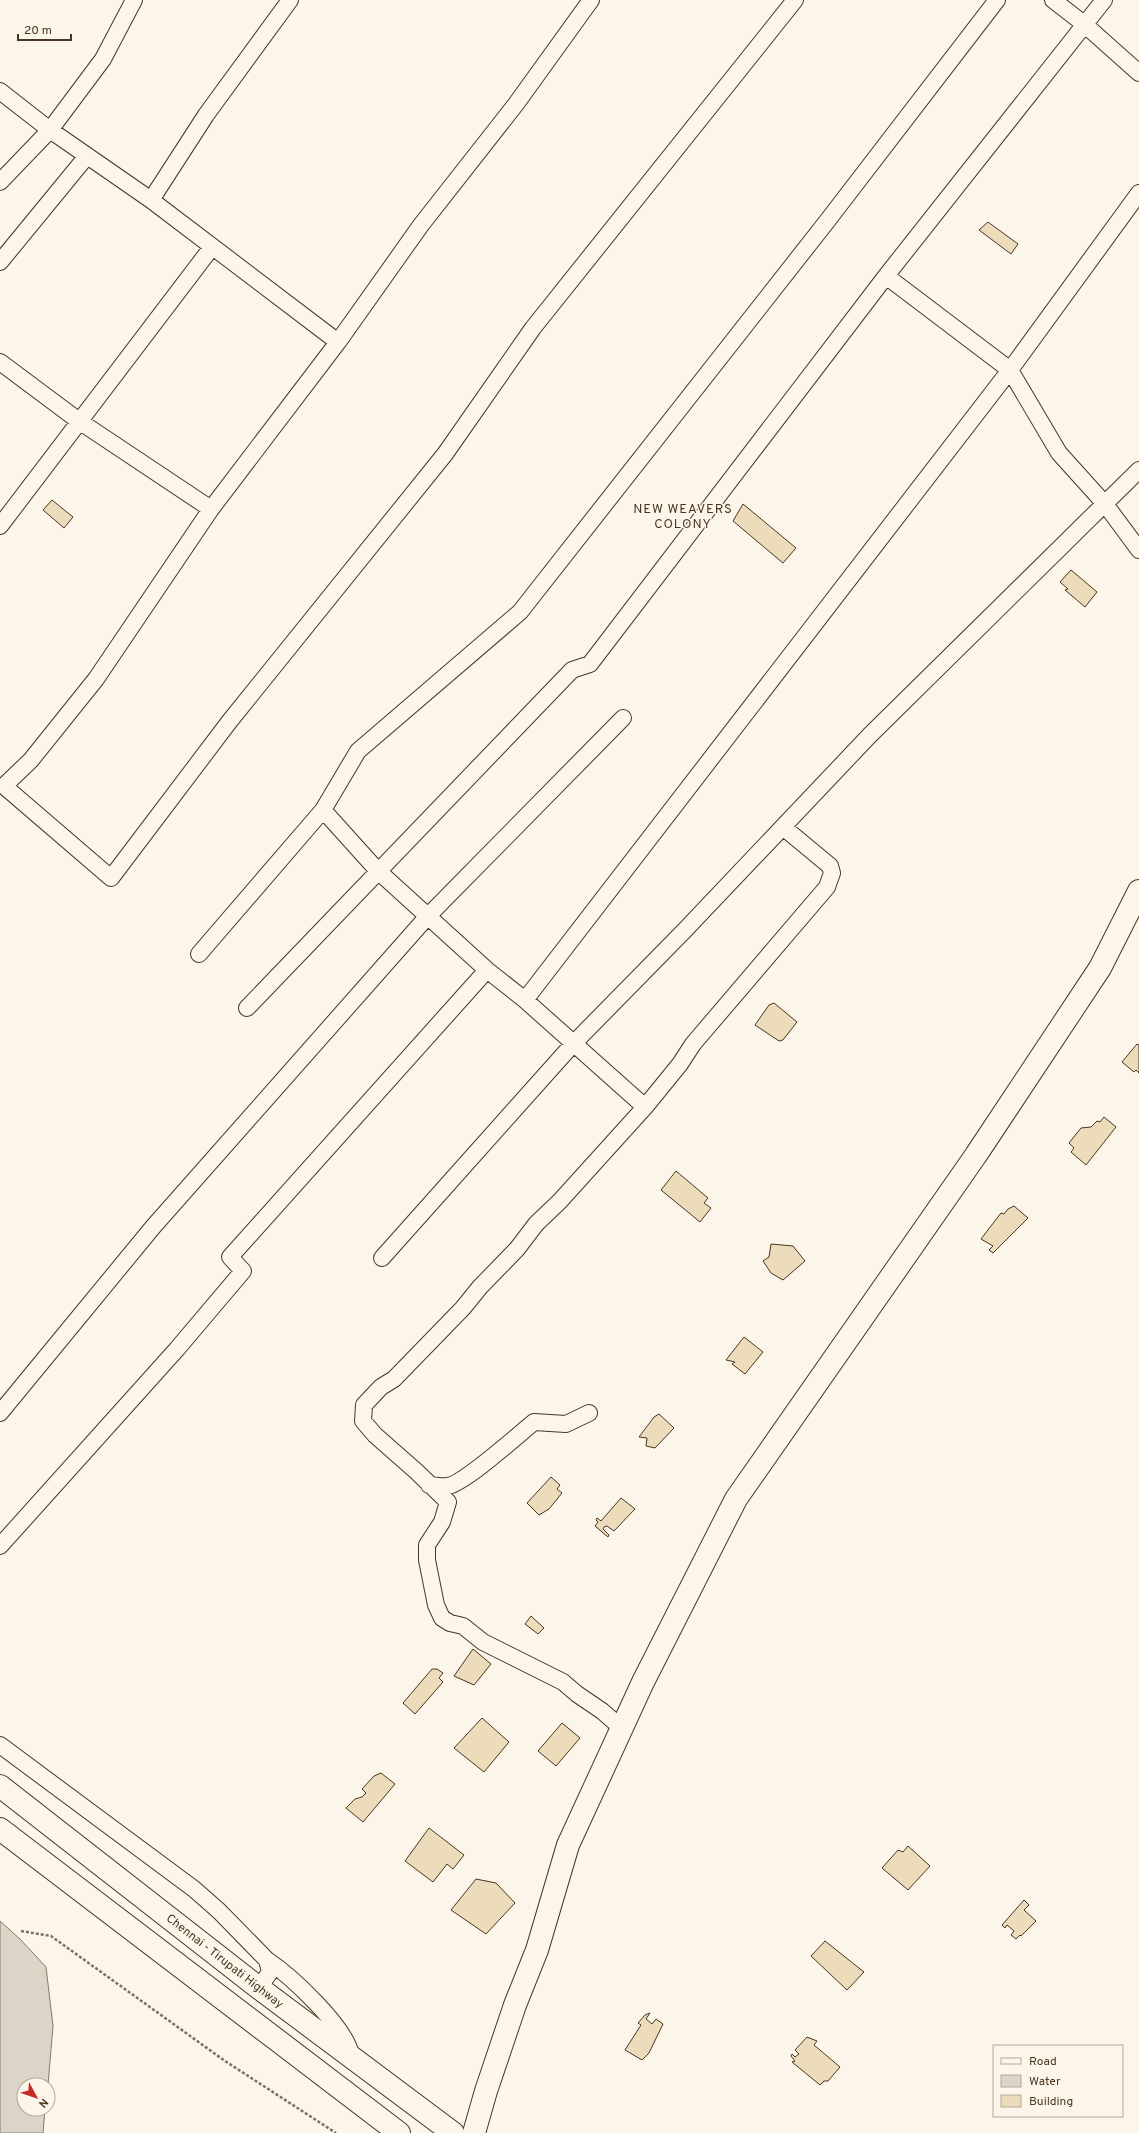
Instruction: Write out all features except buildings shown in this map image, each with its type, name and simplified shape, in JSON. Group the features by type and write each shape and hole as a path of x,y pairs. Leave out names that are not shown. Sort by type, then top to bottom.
{"main road":[{"path":"474,2133 486,2091 515,2005 537,1950 568,1845 643,1682 736,1499 976,1155 1100,968 1139,891"},
{"name":"Chennai - Tirupati Highway","path":"0,1786 259,1988 351,2055 453,2133"},
{"path":"0,1829 398,2133"}],"street":[{"path":"0,182 50,130 103,59 134,0"},
{"path":"151,200 206,115 290,0"},
{"path":"591,0 516,104 421,225 338,342 211,510 96,679 31,760 4,786 111,878 229,722 445,454 533,328 795,0"},
{"path":"199,954 323,810 358,751 520,612 828,220 997,0"},
{"path":"1053,0 1084,24 1139,73"},
{"path":"247,1008 572,670 590,664 886,276 1104,0"},
{"path":"0,91 50,130 151,200 338,342"},
{"path":"0,262 87,156"},
{"path":"525,1000 1010,370 1139,193"},
{"path":"0,526 212,247"},
{"path":"886,276 1010,370 1059,453 1105,504 1139,550"},
{"path":"0,362 79,421 211,510"},
{"path":"382,1258 573,1044 870,735 1139,470"},
{"path":"0,1413 153,1227 427,917 623,718"},
{"path":"323,810 378,871 427,917 487,970 525,1000 645,1107"},
{"path":"620,1733 617,1724 602,1711 576,1694 563,1682 483,1642 463,1626 450,1623 442,1618 436,1605 427,1560 427,1545 442,1522 448,1502 375,1435 363,1421 364,1405 381,1387 398,1375 463,1308 480,1287 517,1249 536,1224 560,1201 645,1107 680,1064 693,1044 827,888 832,873 830,866 783,827"},
{"path":"0,1546 68,1468 117,1416 243,1271 230,1257 487,970"},
{"path":"429,1484 448,1486 457,1481 485,1462 534,1422 566,1424 589,1413"},
{"path":"0,1744 194,1889 267,1960 286,1973 317,2005 349,2045 351,2055"},
{"path":"259,1988 270,1972 267,1960"}],"path":[{"path":"21,1931 51,1936 225,2061 336,2133"}],"water":[{"path":"0,1921 20,1939 46,1967 53,2026 49,2077 16,2077 16,2117 44,2117 43,2133 0,2133"}],"district":[{"name":"NEW WEAVERS COLONY","path":"683,516"}]}
